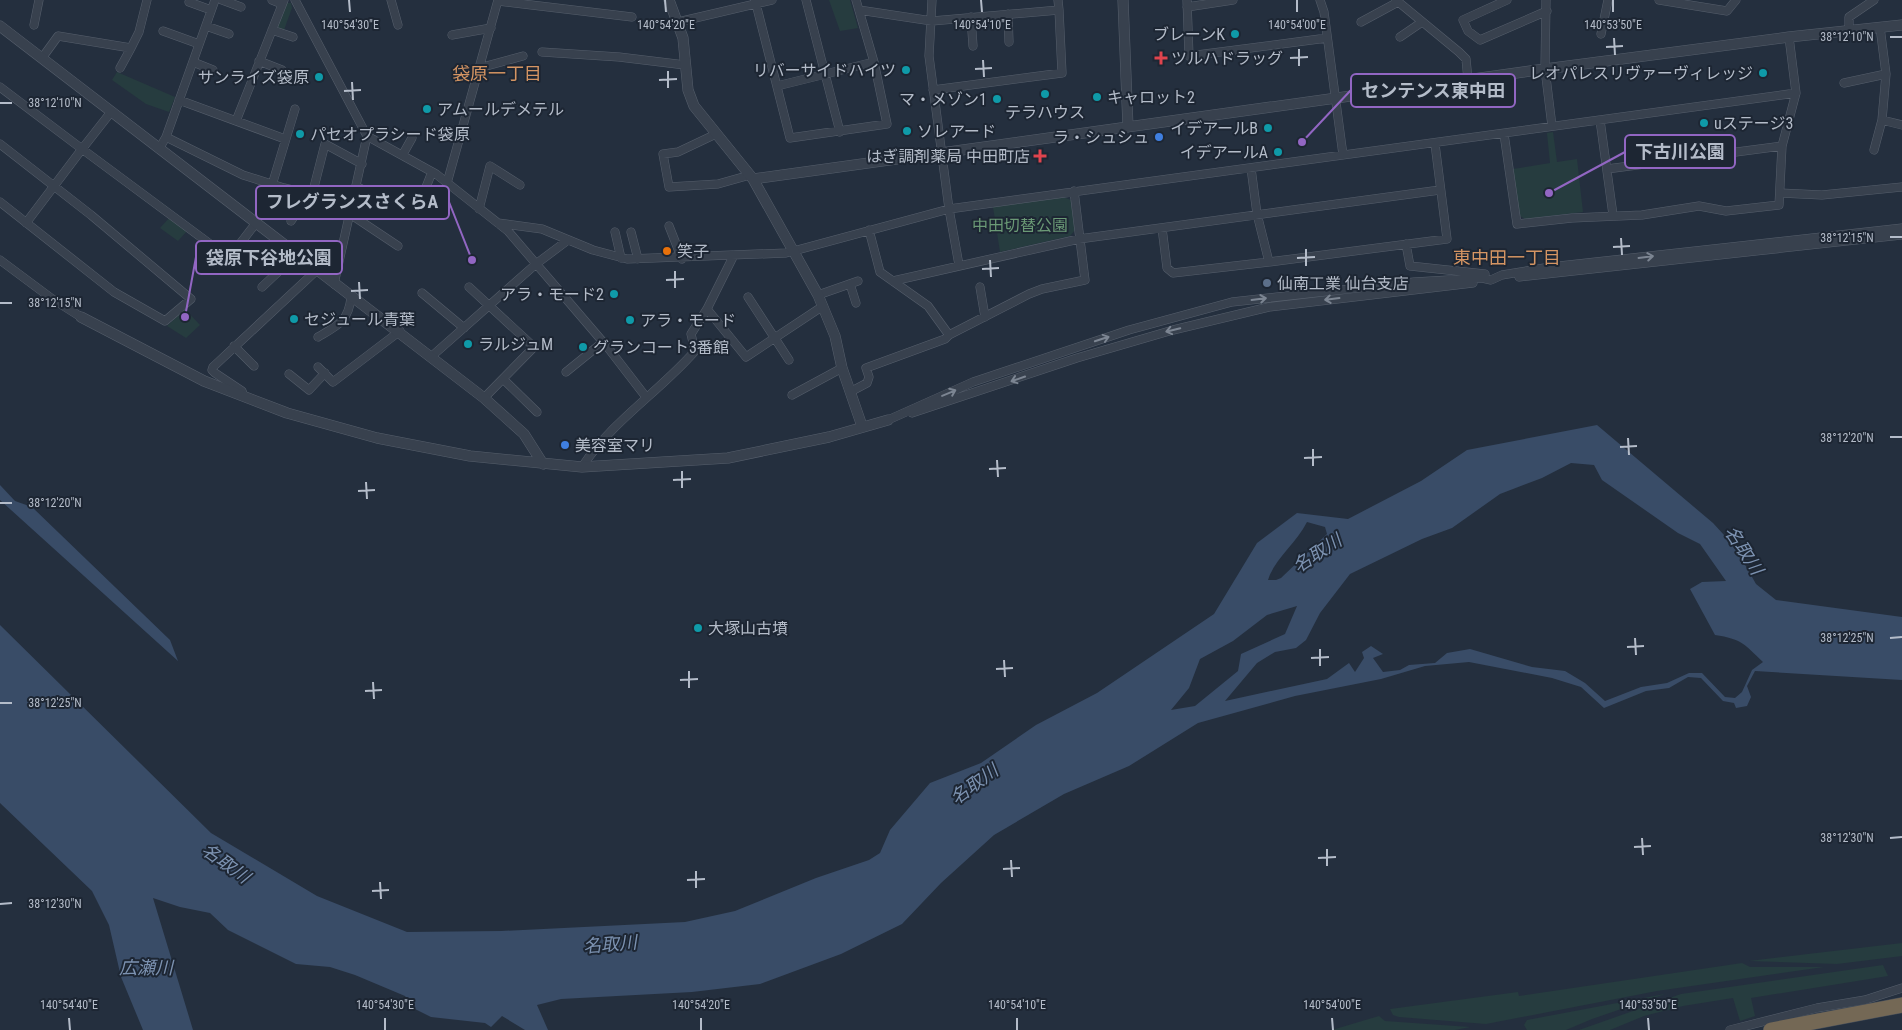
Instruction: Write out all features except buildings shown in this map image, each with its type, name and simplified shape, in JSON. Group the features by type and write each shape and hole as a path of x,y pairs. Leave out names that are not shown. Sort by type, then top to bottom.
{"highway":[{"path":"1771,1030 1902,1005"},
{"path":"1794,1030 1841,1016"}],"street":[{"path":"34,25 40,0"},
{"path":"120,68 139,32 147,0"},
{"path":"159,149 166,137 215,0"},
{"path":"222,0 241,6"},
{"path":"236,121 283,2 272,0"},
{"path":"295,0 368,136 432,172 508,231 603,342 646,397"},
{"path":"391,0 398,25"},
{"path":"447,183 498,0 632,17"},
{"path":"669,0 683,38 688,90 694,106 751,177 796,252 824,306 835,336 842,368 862,426"},
{"path":"678,22 756,2 772,0"},
{"path":"806,0 840,132"},
{"path":"756,2 790,138 887,124 874,62 856,0"},
{"path":"932,0 929,56 949,209 959,265"},
{"path":"933,90 1062,73 1058,0"},
{"path":"1123,0 1128,127"},
{"path":"1233,0 1187,3 1189,56 1327,38"},
{"path":"1320,0 1343,156"},
{"path":"1507,0 1463,20 1468,31 1480,40 1547,12"},
{"path":"1546,0 1545,69 1552,126"},
{"path":"1602,34 1608,0"},
{"path":"1659,0 1694,3 1727,11 1736,0"},
{"path":"1849,30 1849,17 1874,0"},
{"path":"1361,22 1397,1 1466,59 1468,80"},
{"path":"189,2 211,10"},
{"path":"859,10 932,21 1059,10"},
{"path":"1008,14 1009,42"},
{"path":"971,17 973,46"},
{"path":"1400,37 1422,22"},
{"path":"716,134 678,152 663,154 669,187 718,184 751,177 1545,69 1789,37 1902,25"},
{"path":"0,26 296,255 432,356 484,398 524,434 543,464"},
{"path":"206,26 229,34"},
{"path":"1874,150 1882,120 1886,74 1880,27"},
{"path":"452,36 490,28"},
{"path":"272,30 293,37"},
{"path":"163,31 199,44"},
{"path":"42,58 58,36 131,48"},
{"path":"1504,134 1517,224 1613,215 1642,215 1699,206 1726,211 1778,205 1782,146 1796,93 1789,37"},
{"path":"542,52 619,57 685,66"},
{"path":"479,68 523,56"},
{"path":"259,61 282,70"},
{"path":"192,62 213,70"},
{"path":"776,86 874,62"},
{"path":"1844,83 1886,74"},
{"path":"0,87 229,258 256,223"},
{"path":"498,223 542,229 621,258 682,259 796,252 949,209 1796,93"},
{"path":"179,100 285,139"},
{"path":"272,185 295,109"},
{"path":"26,223 111,112"},
{"path":"1600,120 1613,215"},
{"path":"1882,120 1902,125"},
{"path":"334,284 368,136"},
{"path":"166,137 228,169 272,185 352,204"},
{"path":"403,154 412,138"},
{"path":"0,144 54,185 191,299 165,321 114,292 0,202"},
{"path":"312,195 325,144 362,164"},
{"path":"1162,228 1167,268 1173,273 1447,239 1434,144"},
{"path":"1607,169 1782,146"},
{"path":"479,209 490,166 520,185"},
{"path":"1251,168 1257,214 1269,262"},
{"path":"419,205 432,172"},
{"path":"356,186 384,202"},
{"path":"1780,193 1822,194 1902,188"},
{"path":"893,281 1079,239 1440,190"},
{"path":"850,392 867,383 869,377 866,368 945,339 949,335 1042,289 1085,280 1074,191"},
{"path":"291,221 303,193"},
{"path":"350,214 398,246"},
{"path":"669,226 682,259"},
{"path":"888,420 982,379 1130,330 1232,302 1414,282 1482,278 1491,280 1502,275 1550,267 1902,228"},
{"path":"869,230 880,272 928,306 949,335"},
{"path":"615,232 621,258"},
{"path":"631,232 638,259"},
{"path":"0,260 51,298 81,317 204,382 287,413 377,438 470,456 582,466 728,458 829,437 1173,330 1270,307 1491,280 1902,235"},
{"path":"432,356 536,264 568,240"},
{"path":"1406,244 1410,266 1487,274 1491,280"},
{"path":"262,287 296,255"},
{"path":"582,466 593,450 695,351 691,334 707,309 734,255"},
{"path":"244,397 242,391 212,370 212,367 317,270"},
{"path":"818,295 854,282 856,303"},
{"path":"980,287 984,317"},
{"path":"469,288 534,347 484,398"},
{"path":"422,293 464,328"},
{"path":"318,337 343,320 350,310 351,297"},
{"path":"748,297 789,360"},
{"path":"707,309 746,357 824,306"},
{"path":"318,367 333,382 400,331"},
{"path":"566,372 603,342"},
{"path":"234,346 254,366"},
{"path":"792,395 842,368"},
{"path":"289,374 294,383 308,390 325,373"},
{"path":"503,379 537,412"},
{"path":"1730,1030 1817,1008 1865,1000 1902,988"}],"green space":[{"path":"829,0 850,0 858,28 840,31"},
{"path":"287,3 291,3 292,8 284,30 277,28"},
{"path":"117,72 175,97 169,112 146,104 112,80"},
{"path":"1553,132 1557,162 1577,159 1583,212 1525,219 1520,216 1513,169 1550,163 1547,133"},
{"name":"中田切替公園","path":"1063,197 1071,200 1075,230 1070,236 1000,252 993,207"},
{"path":"170,217 187,231 178,241 160,228"},
{"path":"185,309 200,325 186,338 167,326"},
{"path":"1902,943 1902,956 1837,964 1749,961"},
{"path":"1742,963 1750,967 1824,967 1657,991 1486,1024 1399,1017 1393,1015 1390,1009 1518,992 1519,996"},
{"path":"1883,965 1888,976 1751,998 1755,1016 1740,1021 1733,998 1683,1006 1644,1016 1610,1030 1579,1030 1681,994"},
{"path":"1665,994 1566,1030 1527,1030 1524,1025 1527,1020"},
{"path":"1379,1016 1385,1021 1470,1027 1455,1030 1332,1030"}],"water":[{"path":"1597,425 1713,523 1735,547 1756,584 1776,600 1902,617 1902,680 1755,671 1747,686 1751,697 1747,706 1736,708 1734,703 1723,701 1701,678 1688,677 1669,688 1646,691 1604,708 1581,687 1552,678 1469,662 1425,666 1381,679 1295,696 1198,723 1129,766 1064,794 994,835 941,883 902,924 841,954 760,984 692,992 561,999 537,1005 548,1030 525,1030 502,1016 491,1027 485,1023 431,1017 415,1009 405,996 355,975 330,967 296,964 228,930 210,913 180,907 153,898 193,1030 143,1030 121,977 109,925 92,891 0,803 0,625 211,833 317,896 407,932 501,931 685,922 735,911 816,878 869,860 880,853 890,830 930,783 981,763 1036,725 1097,693 1214,614 1257,543 1297,513 1348,519 1421,481 1467,450","holes":["1571,463 1594,465 1602,480 1678,533 1700,544 1726,581 1702,582 1690,589 1715,635 1731,638 1742,643 1763,662 1752,670 1742,692 1735,698 1725,697 1702,673 1689,673 1667,683 1641,687 1605,701 1585,683 1565,671 1532,667 1470,649 1447,653 1435,663 1409,665 1400,670 1383,672 1373,658 1383,654 1371,646 1362,652 1364,658 1355,672 1349,663 1327,679 1225,701 1257,663 1275,652 1296,648 1306,640 1320,613 1350,574 1422,539 1452,528 1500,494 1542,478","1307,522 1325,527 1327,534 1281,578 1268,580 1271,572","1297,606 1285,634 1241,654 1238,671 1195,706 1171,710 1189,688 1200,659 1233,641 1267,615"]},
{"path":"0,485 15,501 32,507 170,640 178,661 0,500"}],"place":[{"name":"ブレーンK","path":"1235,34"},
{"name":"ツルハドラッグ","path":"1161,58"},
{"name":"リバーサイドハイツ","path":"906,70"},
{"name":"レオパレスリヴァーヴィレッジ","path":"1763,73"},
{"name":"サンライズ袋原","path":"319,77"},
{"name":"テラハウス","path":"1045,94"},
{"name":"キャロット2","path":"1097,97"},
{"name":"マ・メゾン1","path":"997,99"},
{"name":"アムールデメテル","path":"427,109"},
{"name":"uステージ3","path":"1704,123"},
{"name":"イデアールB","path":"1268,128"},
{"name":"ソレアード","path":"907,131"},
{"name":"パセオプラシード袋原","path":"300,134"},
{"name":"ラ・シュシュ","path":"1159,137"},
{"name":"センテンス東中田","path":"1302,142"},
{"name":"イデアールA","path":"1278,152"},
{"name":"はぎ調剤薬局 中田町店","path":"1040,156"},
{"name":"下古川公園","path":"1549,193"},
{"name":"笑子","path":"667,251"},
{"name":"フレグランスさくらA","path":"472,260"},
{"name":"仙南工業 仙台支店","path":"1267,283"},
{"name":"アラ・モード2","path":"614,294"},
{"name":"袋原下谷地公園","path":"185,317"},
{"name":"セジュール青葉","path":"294,319"},
{"name":"アラ・モード","path":"630,320"},
{"name":"ラルジュM","path":"468,344"},
{"name":"グランコート3番館","path":"583,347"},
{"name":"美容室マリ","path":"565,445"},
{"name":"大塚山古墳","path":"698,628"}],"district":[{"name":"袋原一丁目","path":"497,73"},
{"name":"東中田一丁目","path":"1507,257"}],"water label":[{"name":"名取川","path":"1744,550"},
{"name":"名取川","path":"1317,553"},
{"name":"名取川","path":"974,784"},
{"name":"名取川","path":"226,863"},
{"name":"名取川","path":"610,944"},
{"name":"広瀬川","path":"146,967"}]}
